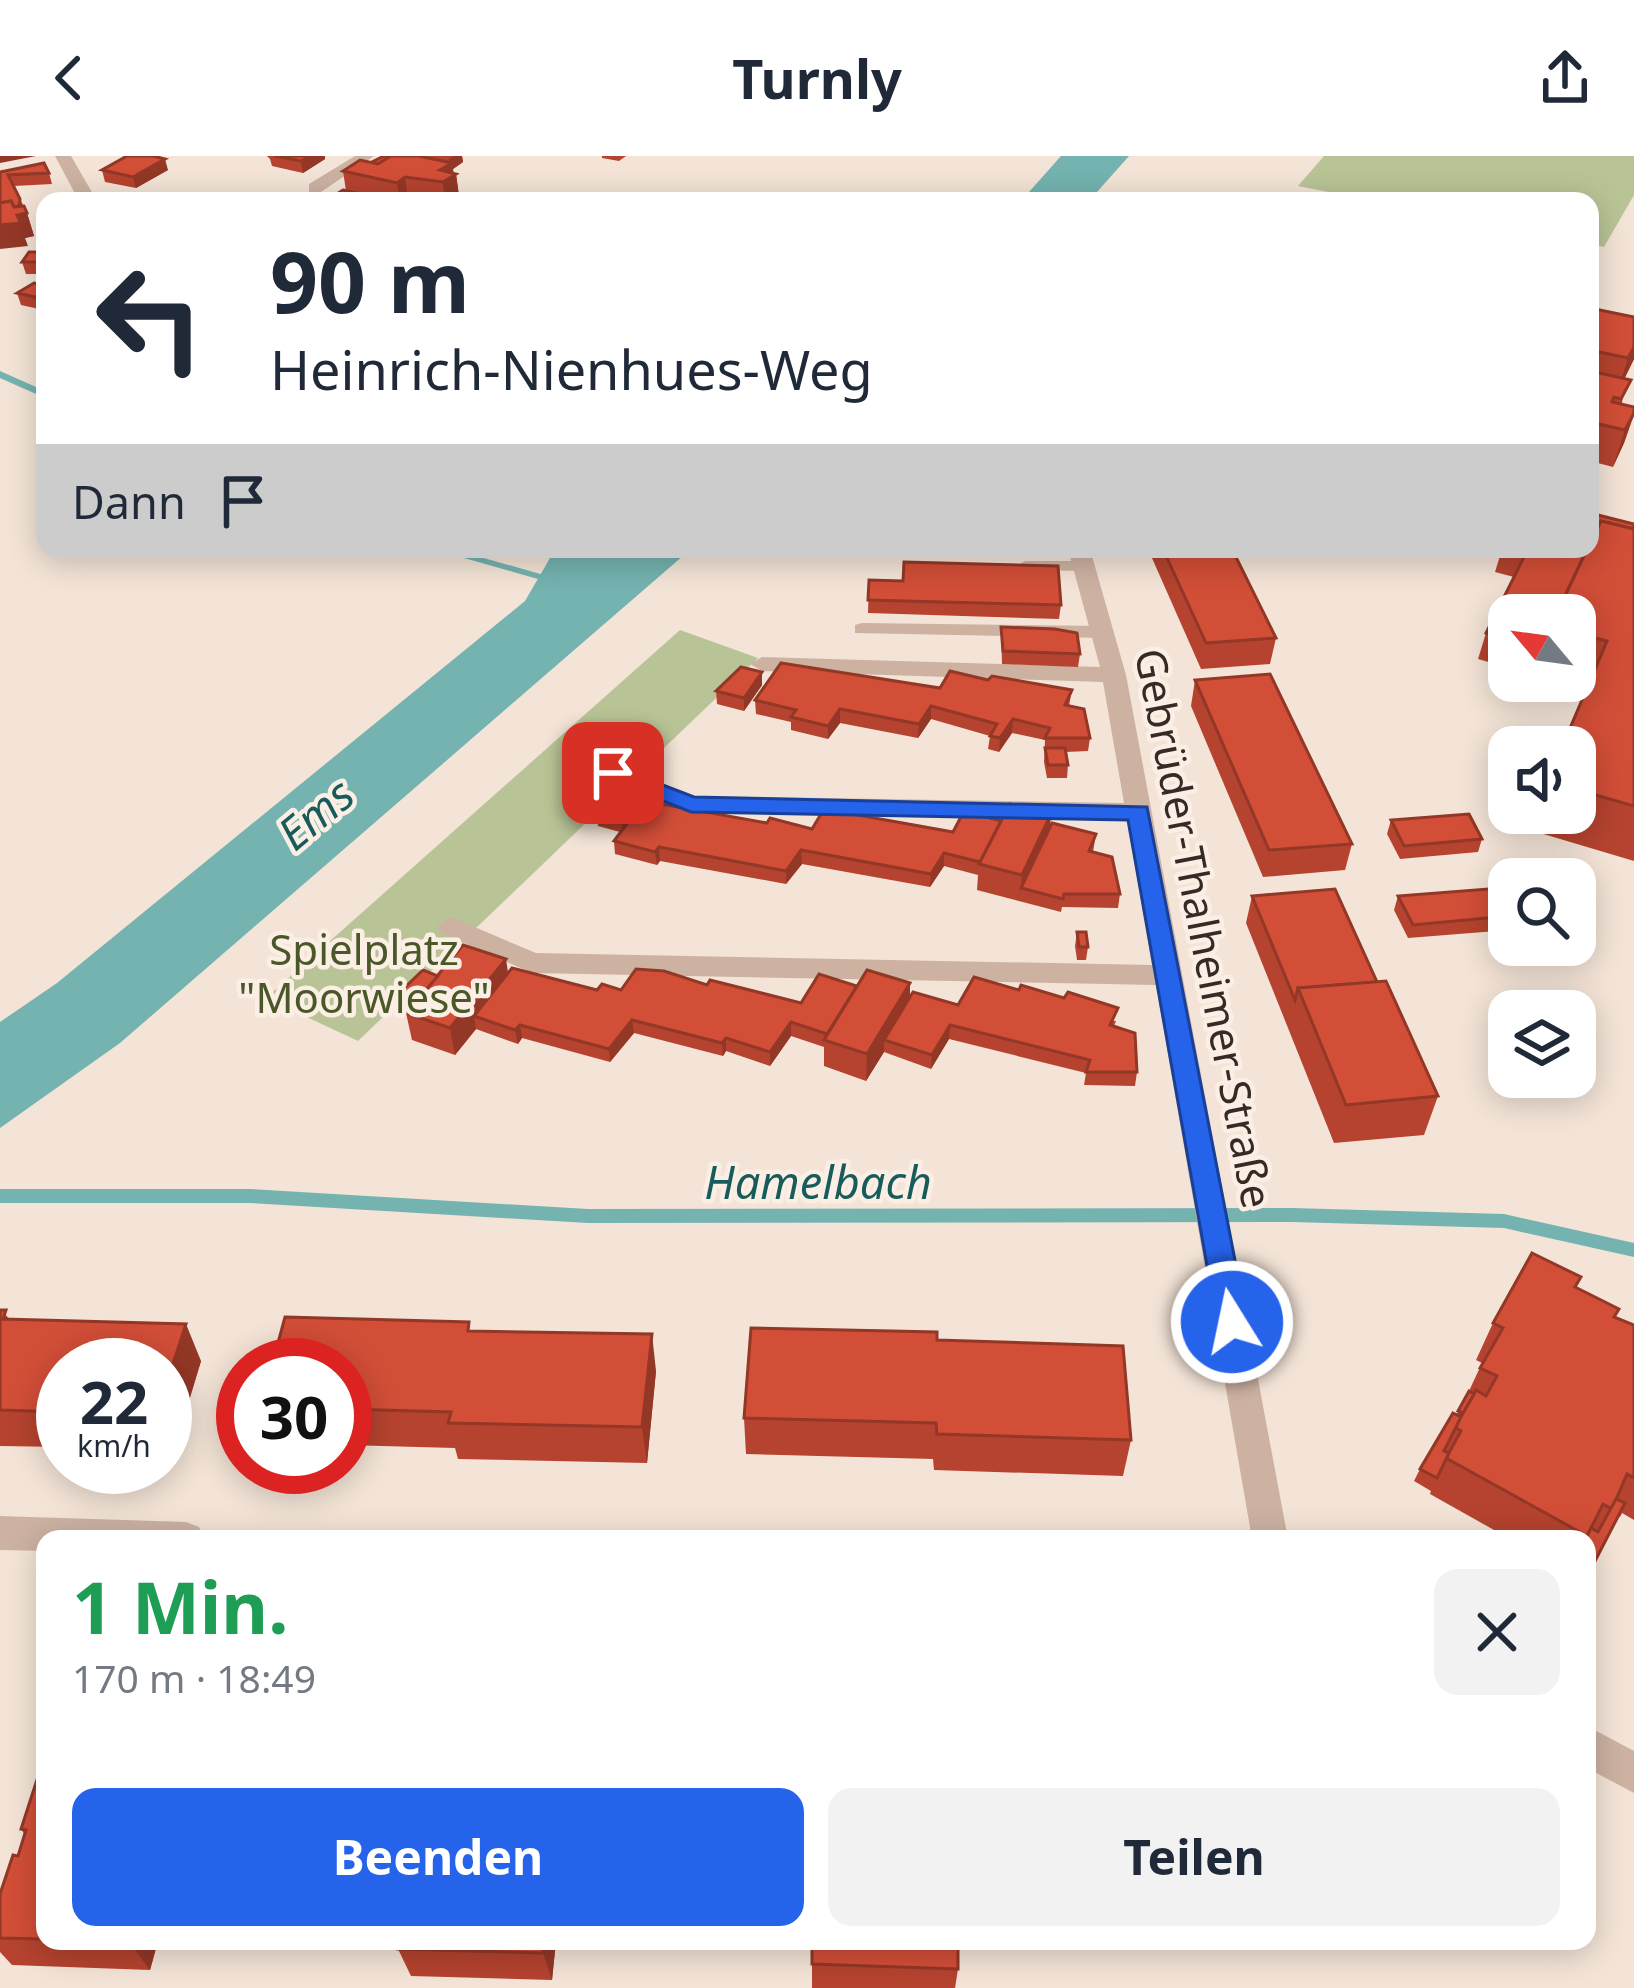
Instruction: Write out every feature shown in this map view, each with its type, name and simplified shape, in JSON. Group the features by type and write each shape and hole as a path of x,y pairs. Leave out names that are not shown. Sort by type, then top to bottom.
{"street":[{"path":"63,156 83,192"},
{"path":"315,188 366,156"},
{"name":"Gebrüder-Thalheimer-Straße","path":"1082,558 1114,674 1268,1530"},
{"path":"762,664 1114,674"},
{"path":"613,773 691,804 1139,812"},
{"path":"451,926 532,963 1169,975"},
{"path":"0,1533 36,1534"},
{"path":"1596,1751 1634,1773"}],"lane":[{"path":"998,566 1082,558"},
{"path":"862,629 1105,632"}],"green space":[{"path":"1324,156 1634,156 1634,195 1604,247 1599,246 1599,192 1328,192 1298,186"},
{"name":"Spielplatz \"Moorwiese\"","path":"680,630 758,658 358,1041 266,998"}],"water":[{"path":"1061,156 1129,156 1097,192 1029,192"},
{"name":"Ems","path":"550,558 681,558 120,1043 0,1128 0,1022 57,983 525,601"}],"building":[{"path":"127,156 165,159 133,177 102,170"},
{"path":"391,156 452,163 440,170 456,174 443,182 405,177 397,183 343,171 360,160 378,164"},
{"path":"44,163 49,173 8,175 19,206 11,201 0,203 0,172"},
{"path":"11,201 14,207 24,206 27,213 17,215 21,223 0,225 0,203"},
{"path":"29,252 36,252 36,262 22,262"},
{"path":"34,283 36,284 35,297 17,293"},
{"path":"1599,310 1634,317 1634,347 1628,358 1599,352"},
{"path":"1599,373 1631,380 1621,399 1614,397 1612,402 1634,407 1625,430 1599,424"},
{"path":"1599,515 1634,524 1634,529 1601,521 1599,525"},
{"path":"1601,521 1634,529 1634,806 1596,795 1596,726 1571,726 1581,702 1596,702 1596,667 1607,641 1596,638 1596,594 1566,594 1583,558 1599,558"},
{"path":"1167,558 1236,558 1276,638 1206,643"},
{"path":"1524,558 1583,558 1566,594 1506,594"},
{"path":"904,562 1058,566 1061,605 868,600 869,580 903,581"},
{"path":"1001,627 1077,633 1080,654 1003,651"},
{"path":"781,663 940,688 950,671 1072,690 1065,705 1084,709 1090,738 1045,738 1050,728 1013,719 1000,738 990,736 997,724 931,706 919,724 840,709 828,726 791,717 796,710 755,700"},
{"path":"741,667 762,672 744,698 716,691"},
{"path":"1270,674 1352,844 1269,850 1195,680"},
{"path":"1045,748 1065,748 1068,765 1048,765"},
{"path":"612,793 637,799 622,820 597,813"},
{"path":"644,801 767,823 770,818 812,829 824,809 953,832 964,811 1001,821 980,862 944,853 931,874 801,850 786,871 659,847 655,852 614,841"},
{"path":"1010,804 1051,814 1022,875 979,864"},
{"path":"1469,814 1482,839 1404,846 1391,820"},
{"path":"1052,823 1096,834 1089,851 1112,857 1120,894 1064,894 1063,899 1021,888"},
{"path":"1335,889 1377,982 1298,988 1295,1000 1252,896"},
{"path":"1488,889 1488,918 1413,925 1398,896"},
{"path":"1077,932 1086,932 1088,947 1079,947"},
{"path":"463,945 506,959 450,1028 406,1013"},
{"path":"512,968 597,990 602,984 621,990 636,969 664,971 707,985 710,980 801,1003 819,974 857,986 827,1034 791,1022 770,1052 726,1038 722,1043 632,1020 609,1049 520,1025 515,1030 474,1016"},
{"path":"423,970 438,976 415,1002 397,995"},
{"path":"867,970 910,983 867,1054 824,1040"},
{"path":"974,977 1064,998 1068,992 1118,1008 1110,1025 1135,1033 1137,1072 1086,1072 1090,1060 950,1025 932,1055 884,1040 913,992 958,1005"},
{"path":"1386,981 1438,1096 1346,1105 1298,988"},
{"path":"1532,1253 1581,1277 1575,1287 1619,1309 1614,1317 1634,1325 1634,1478 1627,1474 1612,1509 1603,1504 1590,1530 1576,1530 1446,1458 1461,1431 1455,1427 1476,1390 1486,1396 1497,1376 1480,1368 1503,1328 1493,1323"},
{"path":"0,1310 6,1310 3,1319 186,1324 181,1338 36,1338 36,1411 0,1410"},
{"path":"285,1317 469,1322 468,1331 652,1334 642,1427 448,1423 451,1412 372,1410 372,1338 279,1338"},
{"path":"751,1328 937,1332 937,1340 1123,1346 1131,1440 937,1434 936,1423 744,1418"},
{"path":"1469,1391 1474,1394 1463,1413 1458,1411"},
{"path":"1453,1413 1461,1417 1437,1478 1420,1469"},
{"path":"1616,1499 1625,1503 1596,1559 1598,1532"},
{"path":"36,1783 36,1939 0,1938 0,1894 13,1855 18,1856 26,1830 21,1829"},
{"path":"434,1950 544,1950 543,1953"},
{"path":"812,1950 958,1950 958,1969 812,1964"}],"waterway":[{"path":"0,374 36,391"},
{"path":"472,558 559,581"},
{"name":"Hamelbach","path":"0,1196 250,1196 588,1216 1292,1215 1504,1221 1634,1250"}],"route":[{"path":"613,773 691,804 1139,812 1232,1322"}]}
